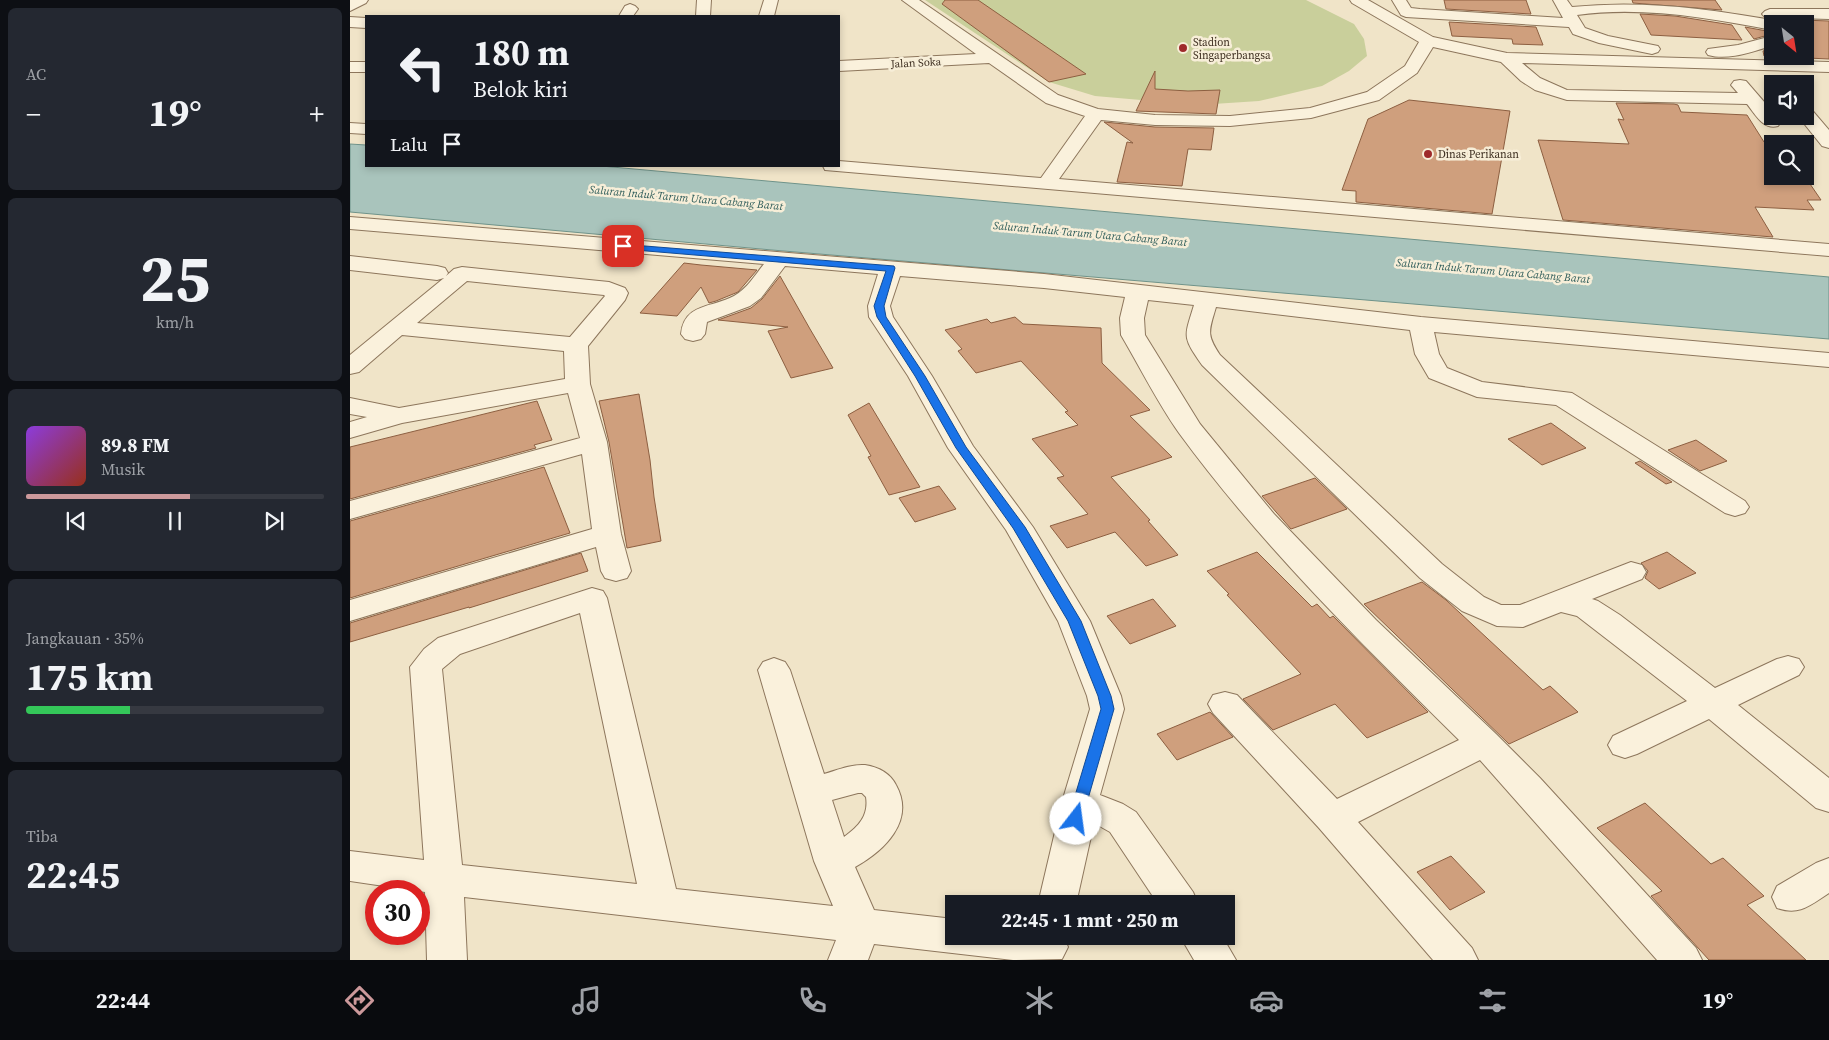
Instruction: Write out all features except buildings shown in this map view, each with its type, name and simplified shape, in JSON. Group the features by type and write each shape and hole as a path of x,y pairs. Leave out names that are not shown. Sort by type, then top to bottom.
{"street":[{"path":"350,6 361,0"},
{"path":"703,15 704,0"},
{"path":"768,15 772,0"},
{"path":"909,0 1052,99 1096,114 1155,120 1230,121 1311,113 1372,96 1410,69 1428,41"},
{"path":"1357,0 1428,41 1507,58 1829,68"},
{"path":"1399,0 1406,12 1420,14 1567,12 1581,8 1604,6 1649,6 1764,20"},
{"path":"1759,0 1769,15"},
{"path":"1567,12 1578,30 1605,40 1638,47 1708,52 1738,50 1764,43"},
{"path":"1814,16 1829,14"},
{"path":"350,22 365,23"},
{"name":"Jalan Soka","path":"840,66 992,58"},
{"path":"1507,58 1526,78 1552,92 1567,95 1751,99"},
{"path":"1723,65 1764,113"},
{"path":"1767,66 1774,75"},
{"path":"350,67 365,67"},
{"path":"1046,184 1096,114"},
{"path":"1814,124 1829,142"},
{"path":"350,128 365,129"},
{"path":"840,167 1825,246"},
{"path":"350,223 1044,281 1421,324 1829,360"},
{"path":"350,253 390,226"},
{"path":"693,334 694,324 699,317 742,301 753,293 778,260"},
{"path":"350,263 437,273"},
{"path":"891,268 879,306 882,317 920,376 961,448 1019,527 1074,621 1108,709 1080,802 1058,895"},
{"path":"350,367 462,274 609,289 617,293 614,300 576,345 578,384 594,442 607,534 616,572"},
{"path":"1138,292 1132,318 1133,335 1189,428 1264,520 1365,628 1484,743 1682,960"},
{"path":"1207,300 1198,330 1198,340 1212,360 1431,571 1473,604 1497,615 1523,616 1631,572"},
{"path":"1421,324 1427,354 1438,373 1477,389 1563,398 1735,507"},
{"path":"398,328 576,345"},
{"path":"350,430 398,416 578,384"},
{"path":"350,406 398,416"},
{"path":"350,510 594,442"},
{"path":"350,611 607,534"},
{"path":"447,960 444,879 426,667 435,656 449,646 592,598 660,903"},
{"path":"1558,601 1587,608 1595,613 1829,798"},
{"path":"1625,745 1788,667"},
{"path":"774,670 833,861 855,943"},
{"path":"1225,704 1332,818 1458,960"},
{"path":"1332,818 1484,743"},
{"path":"812,793 840,783 867,778 876,783 884,797 885,808 881,822 873,835 863,844 833,861"},
{"path":"1080,802 1110,814 1123,822 1173,895"},
{"path":"350,866 444,879 660,903 855,943 945,937"},
{"path":"1791,898 1829,874"},
{"path":"1025,945 1048,948"},
{"path":"1206,945 1216,960"}],"green space":[{"name":"Stadion Singaperbangsa","path":"925,0 1306,0 1354,24 1364,39 1367,56 1349,71 1322,86 1259,101 1198,105 1095,96 1049,82"}],"water":[{"name":"Saluran Induk Tarum Utara Cabang Barat","path":"350,144 365,145 365,167 612,167 1829,277 1829,339 772,250 350,212"}],"place":[{"name":"Stadion Singaperbangsa","path":"1183,48"},
{"name":"Dinas Perikanan","path":"1428,154"}],"route":[{"path":"623,246 891,268 879,306 882,317 920,376 961,448 1019,527 1074,621 1104,696 1108,709 1076,819"}]}
